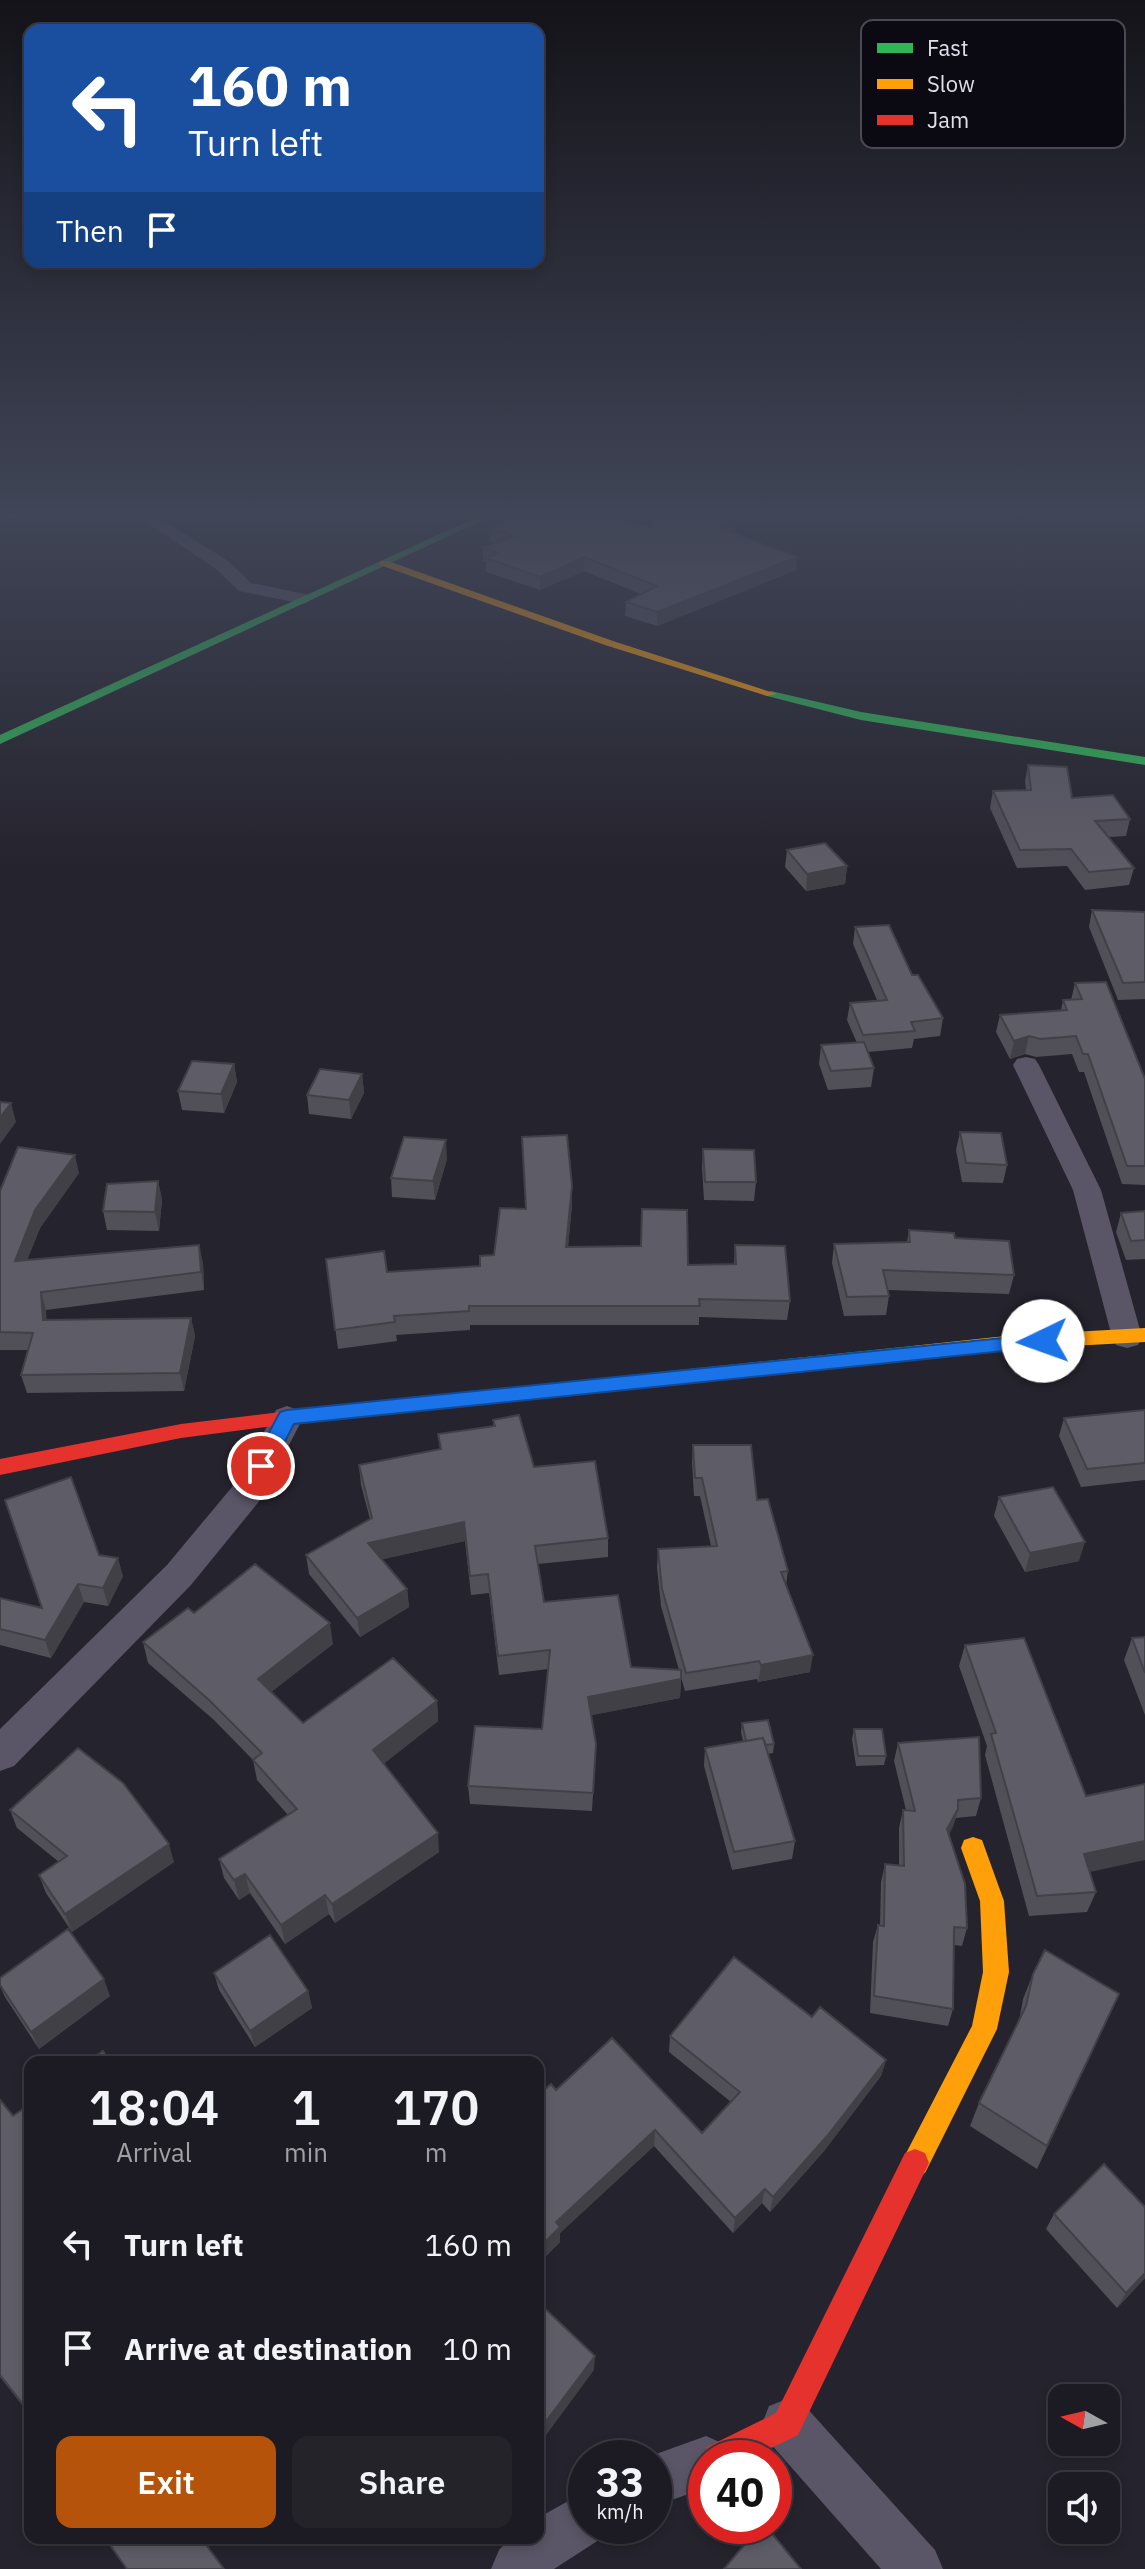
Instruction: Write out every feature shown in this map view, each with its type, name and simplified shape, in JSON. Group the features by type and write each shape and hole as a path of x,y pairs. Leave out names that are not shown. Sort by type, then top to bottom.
{"street":[{"path":"0,740 235,631"},
{"path":"576,631 785,698 861,716 1145,761"},
{"path":"0,1467 181,1431 287,1418 1015,1342 1136,1336 1087,1190 1026,1065"},
{"path":"0,1754 179,1575 249,1490 287,1418"},
{"path":"755,2440 787,2424 877,2238 984,2029 996,1972 992,1901 973,1848"},
{"path":"787,2424 916,2569"},
{"path":"518,2569 533,2552 568,2529"}],"building":[{"path":"1028,765 1067,767 1072,798 1113,795 1130,819 1095,821 1134,868 1089,872 1071,849 1020,850 993,791 1031,790"},
{"path":"825,843 847,866 807,874 787,850"},
{"path":"1092,910 1145,912 1145,982 1123,983"},
{"path":"889,925 912,975 918,975 943,1018 911,1022 915,1031 863,1035 850,1003 887,1000 855,927"},
{"path":"1106,982 1145,1079 1145,1166 1127,1166 1088,1054 1083,1054 1076,1036 1040,1039 1029,1036 1014,1041 1000,1015 1067,1010 1063,1000 1082,999 1075,983"},
{"path":"864,1042 874,1068 831,1071 821,1045"},
{"path":"192,1061 234,1064 221,1094 178,1091"},
{"path":"320,1069 362,1074 349,1100 307,1095"},
{"path":"0,1102 11,1103 0,1118"},
{"path":"960,1132 1001,1133 1007,1165 966,1163"},
{"path":"567,1135 572,1186 566,1247 641,1246 642,1209 687,1210 688,1265 736,1264 735,1245 785,1246 790,1301 699,1299 700,1306 469,1306 469,1311 394,1316 395,1322 335,1330 326,1259 384,1251 387,1272 480,1266 480,1256 494,1255 500,1208 526,1209 522,1137"},
{"path":"404,1137 446,1140 433,1181 391,1178"},
{"path":"18,1147 75,1155 35,1210 15,1261 199,1245 201,1272 41,1292 43,1320 191,1318 180,1373 21,1375 33,1333 0,1332 0,1191"},
{"path":"703,1149 754,1150 756,1182 705,1182"},
{"path":"158,1181 155,1212 103,1211 107,1184"},
{"path":"1145,1211 1145,1240 1131,1241 1121,1213"},
{"path":"909,1230 954,1233 955,1238 1009,1241 1014,1275 883,1270 889,1296 847,1297 834,1244 910,1242"},
{"path":"1145,1410 1145,1463 1087,1469 1064,1418"},
{"path":"519,1415 534,1467 595,1461 608,1538 535,1546 544,1602 618,1595 631,1667 681,1670 681,1679 588,1697 596,1744 593,1793 468,1786 475,1726 542,1729 550,1650 498,1656 488,1574 470,1576 464,1522 368,1543 407,1589 357,1618 306,1555 372,1518 359,1465 441,1449 438,1434 495,1426 493,1420"},
{"path":"693,1445 751,1445 757,1500 768,1499 788,1571 781,1572 813,1655 761,1665 759,1661 686,1673 662,1589 658,1549 717,1546 702,1478 695,1478"},
{"path":"71,1477 99,1555 118,1558 103,1588 78,1584 45,1640 0,1629 0,1598 42,1608 5,1500"},
{"path":"1053,1487 1085,1542 1030,1553 999,1497"},
{"path":"255,1564 330,1623 258,1679 303,1723 393,1658 437,1701 373,1750 438,1833 332,1904 325,1895 281,1925 245,1874 234,1880 219,1859 297,1809 253,1760 262,1753 209,1700 143,1642 188,1608 194,1613"},
{"path":"1145,1637 1145,1673 1132,1638"},
{"path":"1024,1638 1086,1796 1145,1784 1145,1841 1084,1854 1096,1892 1037,1896 991,1734 996,1733 965,1645"},
{"path":"768,1720 774,1744 766,1745 763,1738 746,1741 742,1723"},
{"path":"854,1729 882,1729 886,1756 858,1756"},
{"path":"979,1737 981,1798 958,1800 958,1809 947,1829 965,1884 967,1928 954,1927 953,2009 874,1996 878,1925 884,1926 885,1864 904,1866 903,1810 915,1811 898,1743"},
{"path":"763,1738 795,1841 734,1852 705,1748"},
{"path":"78,1748 123,1783 169,1844 65,1914 39,1875 67,1856 10,1810"},
{"path":"68,1929 104,1979 31,2032 0,1985 0,1978"},
{"path":"270,1935 308,1991 250,2031 214,1973"},
{"path":"1045,1950 1119,1994 1047,2146 979,2103 1026,2006 1033,1974"},
{"path":"734,1957 812,2017 820,2007 886,2060 828,2135 773,2197 765,2189 735,2218 655,2130 556,2222 560,2227 544,2243 544,2090 551,2084 556,2090 612,2038 702,2133 740,2092 670,2036"},
{"path":"0,2100 13,2116 24,2108 24,2405 0,2375"},
{"path":"1104,2164 1145,2207 1145,2273 1126,2293 1054,2214"},
{"path":"544,2308 595,2356 544,2424"},
{"path":"109,2544 205,2544 224,2569 127,2569"},
{"path":"745,2544 781,2544 801,2569 724,2569"}],"traffic: fast":[{"path":"0,740 237,631"},
{"path":"771,694 861,716 1145,761"},
{"path":"313,1415 912,1353"}],"traffic: slow":[{"path":"575,631 771,694"},
{"path":"912,1353 1015,1342 1145,1335"},
{"path":"915,2163 984,2029 996,1972 992,1901 973,1848"}],"traffic: jam":[{"path":"0,1467 181,1431 313,1415"},
{"path":"755,2440 787,2424 915,2163"}],"route":[{"path":"261,1466 287,1418 1043,1341"}]}
